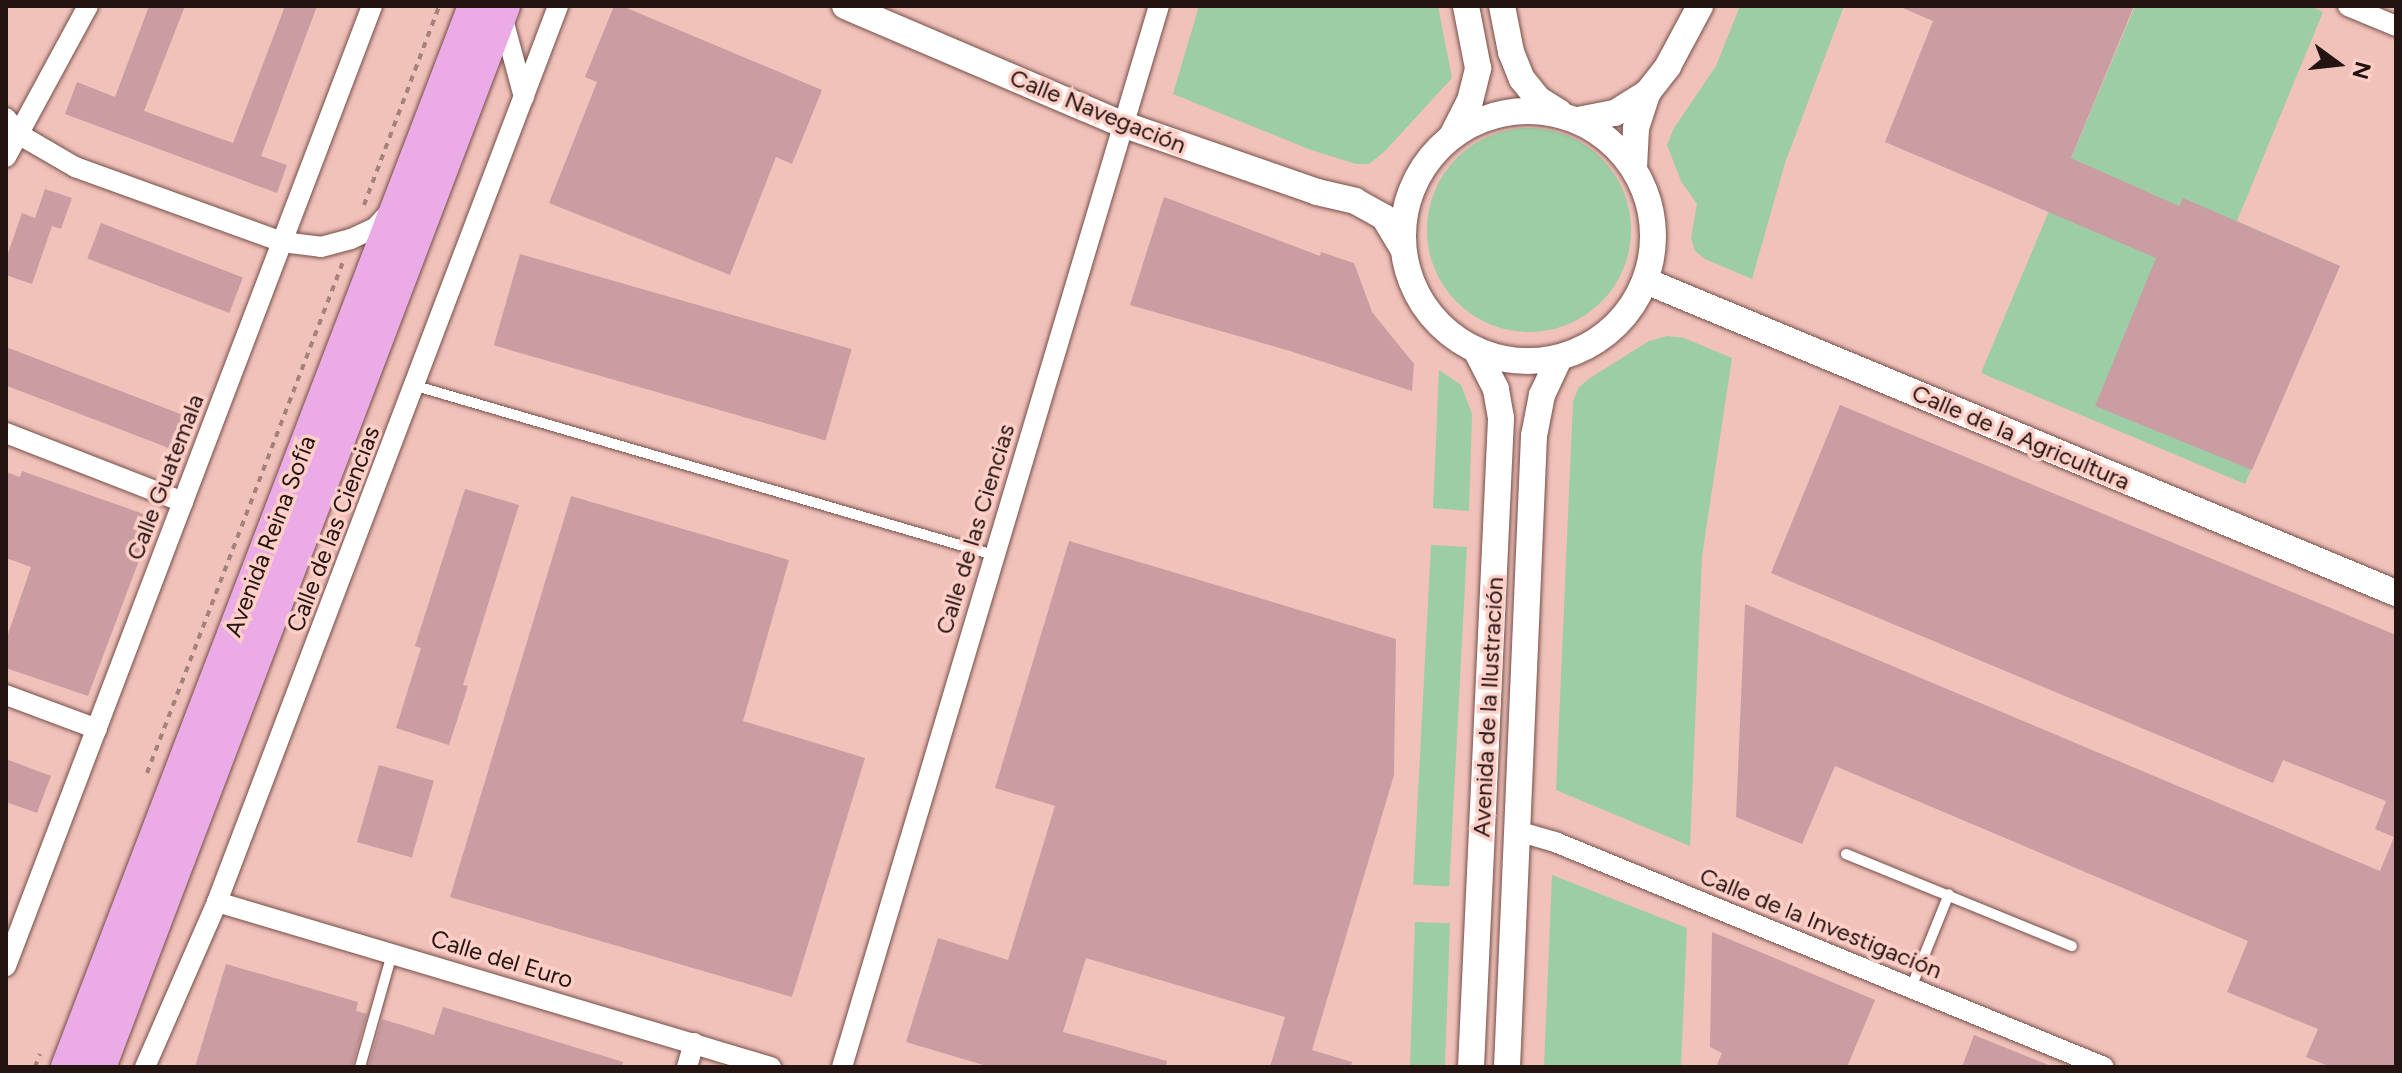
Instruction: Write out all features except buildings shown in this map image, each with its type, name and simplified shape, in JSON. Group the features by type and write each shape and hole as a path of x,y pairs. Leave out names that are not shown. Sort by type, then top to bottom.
{"main road":[{"name":"Avenida Reina Sofía","path":"54,1060 400,201 493,8"},
{"name":"Avenida Reina Sofía","path":"100,1067 493,8"}],"street":[{"path":"6,157 88,6"},
{"name":"Calle Guatemala","path":"6,966 372,6"},
{"name":"Calle de las Ciencias","path":"145,1067 217,902 416,386 558,6"},
{"name":"Calle Navegación","path":"845,6 1122,124 1317,192 1355,201 1384,217 1403,249"},
{"name":"Calle de las Ciencias","path":"842,1067 1159,6"},
{"path":"1466,6 1478,68 1470,101 1452,136 1418,176 1405,214 1403,249 1414,288 1437,323 1477,352 1518,362 1559,359 1581,351 1617,326 1646,281 1654,247 1650,203 1634,168 1611,141 1538,99 1522,79 1511,52 1502,6"},
{"path":"1634,168 1636,128 1648,92 1668,66 1700,6"},
{"path":"2348,6 2396,26"},
{"path":"493,8 524,97"},
{"path":"1452,136 1479,120 1499,114 1537,110 1572,118 1615,113 1648,92"},
{"path":"6,118 20,135 75,167 282,242 321,247 351,239 375,228 400,201"},
{"name":"Calle Navegación","path":"1355,201 1388,195 1418,176"},
{"name":"Calle de la Agricultura","path":"1646,281 2396,593"},
{"name":"Avenida de la Ilustración","path":"1471,1067 1501,418 1496,389 1477,352"},
{"name":"Avenida de la Ilustración","path":"1507,1067 1534,436 1542,395 1559,359"},
{"path":"6,433 183,502"},
{"path":"6,695 97,729"},
{"name":"Calle de la Investigación","path":"1517,831 1555,842 2104,1067"},
{"name":"Calle del Euro","path":"217,902 771,1067"},
{"path":"687,1067 694,1043"}],"lane":[{"path":"416,386 994,555"},
{"path":"1846,854 2072,946"},
{"path":"1911,988 1949,894"},
{"path":"360,1067 392,954"}],"path":[{"path":"142,786 439,6"},
{"path":"35,1067 54,1060"}],"green space":[{"path":"1199,6 1438,6 1452,78 1385,151 1369,164 1356,164 1311,150 1173,94"},
{"path":"1740,6 1844,6 1785,163 1752,279 1705,259 1695,251 1691,238 1697,204 1681,181 1667,145 1674,128 1716,66"},
{"path":"2135,6 2310,6 2323,12 2237,221 2340,266 2245,484 1981,373"},
{"path":"1529,128 1568,136 1586,145 1601,158 1614,173 1623,191 1631,230 1623,269 1614,287 1601,302 1586,315 1568,324 1529,332 1490,324 1472,315 1457,302 1444,287 1435,269 1427,230 1435,191 1444,173 1457,158 1472,145 1490,136"},
{"path":"1667,336 1684,338 1732,358 1702,556 1690,846 1556,790 1573,401 1579,387 1590,378 1649,341"},
{"path":"1439,370 1461,385 1472,414 1469,511 1433,508"},
{"path":"1431,545 1467,547 1449,886 1413,885"},
{"path":"1552,875 1687,928 1681,1067 1544,1067"},
{"path":"1415,922 1450,923 1445,1067 1410,1067"}]}
